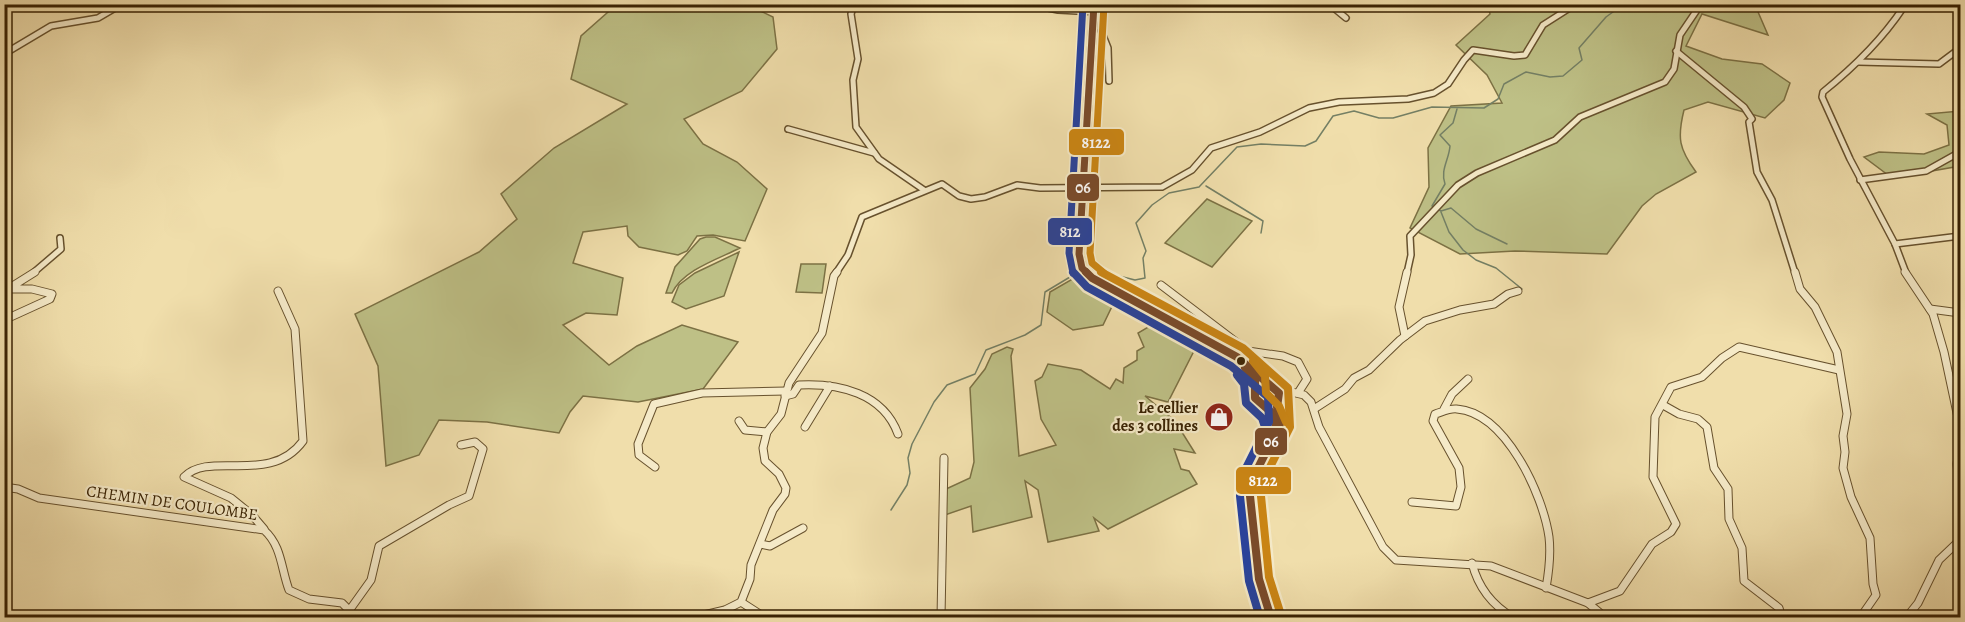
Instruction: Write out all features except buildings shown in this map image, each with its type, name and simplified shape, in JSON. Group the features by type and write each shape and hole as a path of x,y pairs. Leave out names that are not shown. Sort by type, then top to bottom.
{"main road":[{"path":"1096,10 1084,177 1079,189 1079,254 1083,270 1092,278 1243,361 1271,386 1278,401 1280,424 1257,468 1252,480 1250,496 1258,579 1271,618"},
{"path":"1227,352 1251,374 1256,388 1255,398 1274,417 1276,434"},
{"path":"1256,388 1271,386"},
{"path":"1264,405 1278,401"}],"street":[{"path":"4,54 51,26 98,18 122,4"},
{"path":"854,4 851,14 858,59 853,80 856,127 879,159 924,190"},
{"path":"1029,4 1058,10 1096,10"},
{"path":"1096,10 1101,4"},
{"path":"1329,4 1346,18"},
{"path":"691,618 725,610 741,602 772,510 785,494 786,488 779,474 765,461 763,448 767,432 781,414 786,394 822,333 827,317 831,284 848,255 862,217 875,209 924,190 945,185 959,196 971,199 985,197 1017,185 1079,189 1157,188 1168,185 1196,166 1203,154 1211,148 1268,129 1312,106 1373,99 1397,101 1433,93 1450,82 1473,50 1514,56 1528,53 1543,26 1576,4"},
{"path":"1405,336 1398,310 1404,277 1413,257 1410,236 1423,220 1458,185 1477,173 1555,140 1580,117 1665,82 1674,69 1680,35 1701,4"},
{"path":"1903,8 1886,33 1826,90 1822,97 1860,180 1895,244 1909,279 1930,309 1944,352 1960,427"},
{"path":"1096,10 1108,48 1109,81"},
{"path":"1676,51 1744,107 1752,119 1749,122 1757,172 1772,200 1800,289 1815,307 1837,352 1847,414 1843,436 1845,452 1843,468 1851,497 1870,538 1873,584 1876,595 1860,618"},
{"path":"1858,62 1939,64 1960,51"},
{"path":"788,129 852,145 875,154"},
{"path":"1860,180 1926,171 1960,152"},
{"path":"1895,244 1960,236"},
{"path":"4,320 50,299 52,294 27,287 12,289 10,286 45,265 61,249 60,238"},
{"path":"1161,285 1248,351 1260,354 1280,354 1298,363 1306,373 1307,379 1295,392 1278,401"},
{"path":"264,530 245,506 204,484 189,482 184,477 194,469 208,466 219,465 234,468 289,457 303,441 296,329 278,291"},
{"path":"1314,409 1346,389 1354,378 1369,370 1405,336 1425,321 1460,310 1494,304 1508,294 1518,291"},
{"path":"1930,309 1960,313"},
{"path":"1588,603 1620,591 1635,565 1654,542 1665,538 1674,530 1676,524 1653,477 1655,417 1671,387 1702,377 1739,347 1839,370"},
{"path":"1444,409 1452,394 1468,380"},
{"path":"655,467 639,455 638,444 654,404 702,393 793,394 799,385 846,389 890,415 898,434"},
{"path":"805,426 830,386"},
{"path":"1271,386 1308,398 1319,427 1389,554 1402,562 1472,563 1491,566 1588,603 1606,618"},
{"path":"1663,405 1679,414 1698,418 1707,427 1714,468 1728,489 1729,519 1742,548 1744,581 1779,608 1782,618"},
{"path":"1412,502 1456,506 1461,487 1458,466 1453,451 1433,421 1435,414 1444,409 1456,406 1470,409 1505,440 1518,457 1544,516 1549,535 1550,564 1546,588"},
{"path":"739,421 745,430 767,432"},
{"path":"357,618 351,608 371,580 379,546 449,505 469,496 483,449 482,445 475,442 461,445"},
{"path":"1960,443 1957,464 1960,500"},
{"path":"941,618 944,458"},
{"name":"CHEMIN DE COULOMBE","path":"4,486 39,498 264,530 271,534 280,548 281,563 289,590 305,600 340,600 351,608"},
{"path":"760,544 770,546 803,528"},
{"path":"1906,618 1920,602 1927,582 1946,551 1958,544 1960,540"},
{"path":"1472,563 1474,577 1499,607 1514,618"},
{"path":"741,602 766,618"}],"green space":[{"path":"616,5 748,5 773,17 777,49 742,91 684,119 703,144 737,162 767,189 745,241 713,235 697,236 687,251 678,255 639,247 628,236 627,226 583,232 573,263 623,278 617,315 586,313 563,325 609,365 637,346 682,325 738,342 703,389 638,402 583,396 570,412 559,433 487,422 439,420 419,455 386,466 378,366 355,314 479,252 517,219 501,194 554,148 627,104 571,79 581,36"},
{"path":"1488,5 1755,5 1768,35 1702,14 1686,46 1722,59 1762,64 1790,83 1784,100 1765,118 1708,102 1684,110 1681,143 1686,157 1696,172 1656,194 1642,206 1607,254 1515,251 1460,254 1410,228 1429,187 1428,148 1451,106 1502,103 1487,75 1456,45 1490,14"},
{"path":"1960,111 1960,166 1892,178 1864,157 1879,152 1924,154 1949,145 1947,125 1927,114"},
{"path":"1207,199 1252,221 1212,267 1165,243"},
{"path":"715,237 740,248 693,272 677,285 672,293 666,293 675,267 700,239"},
{"path":"739,252 724,296 686,309 672,302 679,285 695,273"},
{"path":"801,264 826,264 822,293 796,292"},
{"path":"1081,274 1117,296 1103,325 1073,330 1047,312 1050,292"},
{"path":"1160,320 1199,341 1168,402 1145,396 1175,421 1195,453 1174,449 1181,469 1189,471 1197,484 1108,529 1094,518 1099,531 1048,542 1038,490 1025,481 1032,517 973,532 971,506 945,515 946,489 970,478 974,462 970,388 985,369 992,354 1007,347 1013,349 1011,356 1019,456 1056,445 1041,419 1035,381 1042,377 1048,364 1081,370 1110,389 1116,379 1123,383 1124,368 1137,360 1137,351 1144,347 1138,333"}],"waterway":[{"path":"1087,268 1135,280 1145,278 1143,258 1146,251 1136,223 1152,205 1169,193 1199,187 1237,147 1261,144 1305,146 1316,141 1333,116 1354,111 1379,118 1393,118 1432,107 1484,108 1498,99 1504,84 1526,72 1550,77 1563,76 1582,60 1579,48 1606,17 1624,4"},
{"path":"1457,109 1453,123 1440,135 1450,146 1444,170 1445,184 1432,206 1441,211 1451,208 1476,229 1507,244"},
{"path":"1206,186 1263,221 1261,233"},
{"path":"1441,212 1449,232 1463,250 1476,260 1496,268 1522,289"},
{"path":"891,510 907,485 910,473 908,458 912,444 934,402 947,385 975,374 986,350 1025,335 1041,325 1045,292 1080,271"}],"transit line":[{"name":"812","path":"1083,4 1069,253 1073,273 1087,287 1231,366 1268,397 1269,422 1242,476 1240,496 1249,581 1260,618"},
{"name":"06","path":"1094,4 1079,254 1082,268 1092,278 1237,357 1279,393 1277,407 1280,424 1252,480 1250,496 1259,579 1271,618"},
{"name":"8122","path":"1104,5 1090,253 1092,263 1098,270 1243,348 1288,388 1290,427 1262,483 1261,496 1269,577 1281,615"},
{"name":"8122","path":"1253,361 1265,376 1266,393 1279,406 1286,422"},
{"name":"06","path":"1245,368 1255,380 1255,398 1271,412 1276,426"},
{"name":"812","path":"1237,375 1244,384 1246,403 1262,418 1266,430"}],"place":[{"name":"Le cellier des 3 collines","path":"1219,417"}]}
